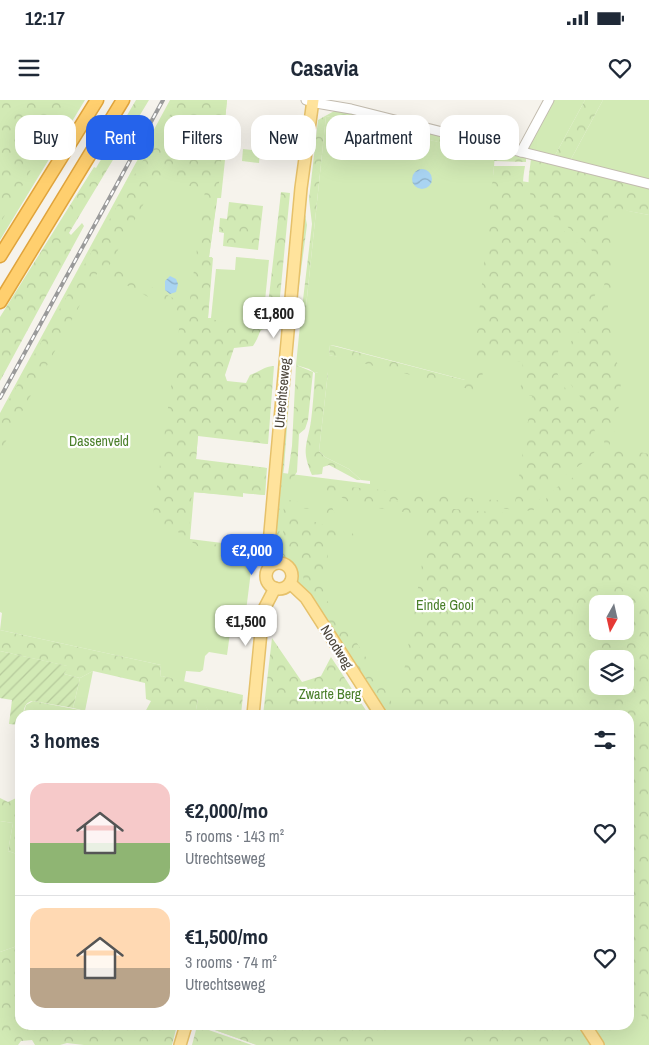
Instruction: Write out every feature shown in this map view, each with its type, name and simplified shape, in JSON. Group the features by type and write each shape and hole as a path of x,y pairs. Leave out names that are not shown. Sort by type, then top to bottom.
{"highway":[{"path":"0,256 97,100"},
{"path":"0,302 123,100"}],"main road":[{"name":"Utrechtseweg","path":"274,563 269,544 310,101"},
{"path":"274,563 282,563 289,568 292,575 290,583 283,588 274,588 267,581 266,576 270,566 274,563"},
{"name":"Noodweg","path":"290,583 306,598 378,710"},
{"path":"253,710 263,611 274,588"},
{"path":"180,1045 184,1030"},
{"path":"588,1030 598,1045"}],"street":[{"path":"521,152 549,100"},
{"path":"310,101 351,109 649,184"}],"green space":[{"path":"0,100 85,100 76,115 15,115 15,160 49,160 0,240"},
{"path":"0,100 69,100 61,115 15,115 15,160 36,160 0,223"},
{"path":"136,100 149,100 140,115 127,115"},
{"name":"Dassenveld","path":"170,100 227,100 225,115 164,115 164,160 225,160 221,198 217,198 209,257 213,258 208,318 211,318 216,269 235,270 236,257 269,260 264,311 259,323 278,325 278,330 208,323 203,379 268,444 198,436 196,459 267,468 265,495 243,493 243,497 194,492 190,539 254,547 243,635 230,633 227,655 209,652 205,656 203,670 200,672 186,671 184,682 162,676 160,678 161,665 0,630 2,613 0,612 0,413 137,160 154,160 154,129"},
{"path":"179,100 227,100 226,115 170,115"},
{"path":"554,100 585,100 553,159 527,151"},
{"path":"585,100 603,100 570,161 553,159"},
{"path":"603,100 649,100 649,180 570,161"},
{"path":"336,110 356,115 327,115"},
{"name":"Einde Gooi","path":"326,116 326,160 430,160 430,140 440,142 440,160 495,160 493,177 555,186 629,211 649,215 649,1045 598,1045 588,1030 634,1030 634,710 378,710 266,541 275,472 370,484 370,481 361,480 349,469 325,457 319,451 328,372 315,373 296,365 300,325 304,326","holes":["330,345 336,346 465,380 329,355"]},
{"path":"326,116 304,326 300,325 312,224 309,199 313,160 316,160 318,120"},
{"path":"164,125 164,160 221,160 209,257 212,257 208,318 230,324 278,325 278,330 262,330 253,346 234,348 225,375 227,381 246,383 250,375 274,366 268,444 198,435 196,460 266,468 265,495 243,493 242,496 192,492 188,538 196,542 236,547 237,556 203,550 171,527 152,522 181,315 99,270 0,452 0,416 143,160 154,160 154,142","holes":["158,178 172,180 205,191 189,306 109,266"]},
{"path":"430,133 440,136 440,142 430,140"},
{"path":"243,149 251,150 251,160 259,160 259,163 242,161"},
{"path":"519,155 526,157 526,162 494,161 519,160"},
{"name":"Einde Gooi","path":"531,158 649,187 649,215 607,207 612,255 612,279 607,313 621,382 617,424 609,446 649,454 649,1028 640,1013 634,1008 634,710 398,710 430,516 351,504 337,494 326,495 327,485 515,502 532,396 520,395 523,362 484,358 481,392 329,355 330,345 472,382 494,166 525,166 523,188 529,204 574,239 593,262 597,271 600,280 592,302 562,343 556,358 559,377 594,429 597,440 595,451 588,459 547,489 533,511 383,499 429,507 541,516 544,503 550,493 585,471 599,458 603,449 604,437 601,425 571,384 564,362 571,342 598,306 605,275 592,251 571,230 533,200 529,187"},
{"path":"101,160 113,160 69,233 71,235 82,223 84,226 0,381 0,317 94,167 96,168"},
{"path":"281,192 290,193 279,307 268,305"},
{"path":"229,202 263,206 258,250 223,246 224,233 219,232 220,218 227,219"},
{"path":"303,204 307,225 296,308 279,519 282,548 302,578 300,584 292,566 280,557 276,550 273,532"},
{"path":"296,365 313,372 308,420 305,429 299,434 297,472 288,488 286,488 292,446"},
{"path":"328,372 319,451 325,457 349,469 361,480 357,480 329,465 323,467 322,474 312,475 306,448 311,421 315,373"},
{"name":"Einde Gooi","path":"284,499 332,507 338,523 312,509 295,508 305,519 352,533 357,538 329,535 325,598 350,632 380,680 395,710 381,710 303,588 304,581 301,571 285,546 283,529"},
{"path":"0,630 161,665 160,677 243,695 242,710 208,710 202,699 198,699 196,710 146,710 151,701 146,699 145,683 93,671 80,678 64,674 67,666 0,651"},
{"path":"325,637 374,710 369,710"},
{"name":"Zwarte Berg","path":"272,638 302,682 321,676 331,657 366,710 264,710"},
{"path":"0,651 68,666 64,674 80,678 73,708 33,701 25,706 24,710 15,710 15,725 9,724 12,700 0,698"},
{"path":"93,671 85,710 73,708 80,678"},
{"path":"198,699 203,699 208,710 196,710"},
{"path":"33,701 80,710 24,710 26,705"},
{"path":"0,798 8,802 15,798 15,853 8,851 13,823 0,821"},
{"path":"0,821 13,823 8,851 15,853 15,947 0,952"},
{"path":"15,947 15,1030 176,1030 172,1045 84,1045 67,1043 60,1045 35,1045 32,1040 21,1041 18,1045 0,1045 0,952"},
{"path":"196,1030 209,1030 252,1045 192,1045"},
{"path":"215,1030 578,1030 588,1045 257,1045"},
{"path":"215,1030 389,1030 388,1042 391,1045 257,1045"},
{"path":"456,1030 584,1030 594,1045 456,1045"},
{"path":"593,1030 613,1030 615,1045 603,1045"}],"water":[{"path":"422,169 429,172 432,179 429,186 422,189 415,186 412,179 415,172"},
{"path":"170,276 176,279 178,284 176,292 170,294 165,290 165,281"}],"railway":[{"path":"0,398 163,100"}]}
